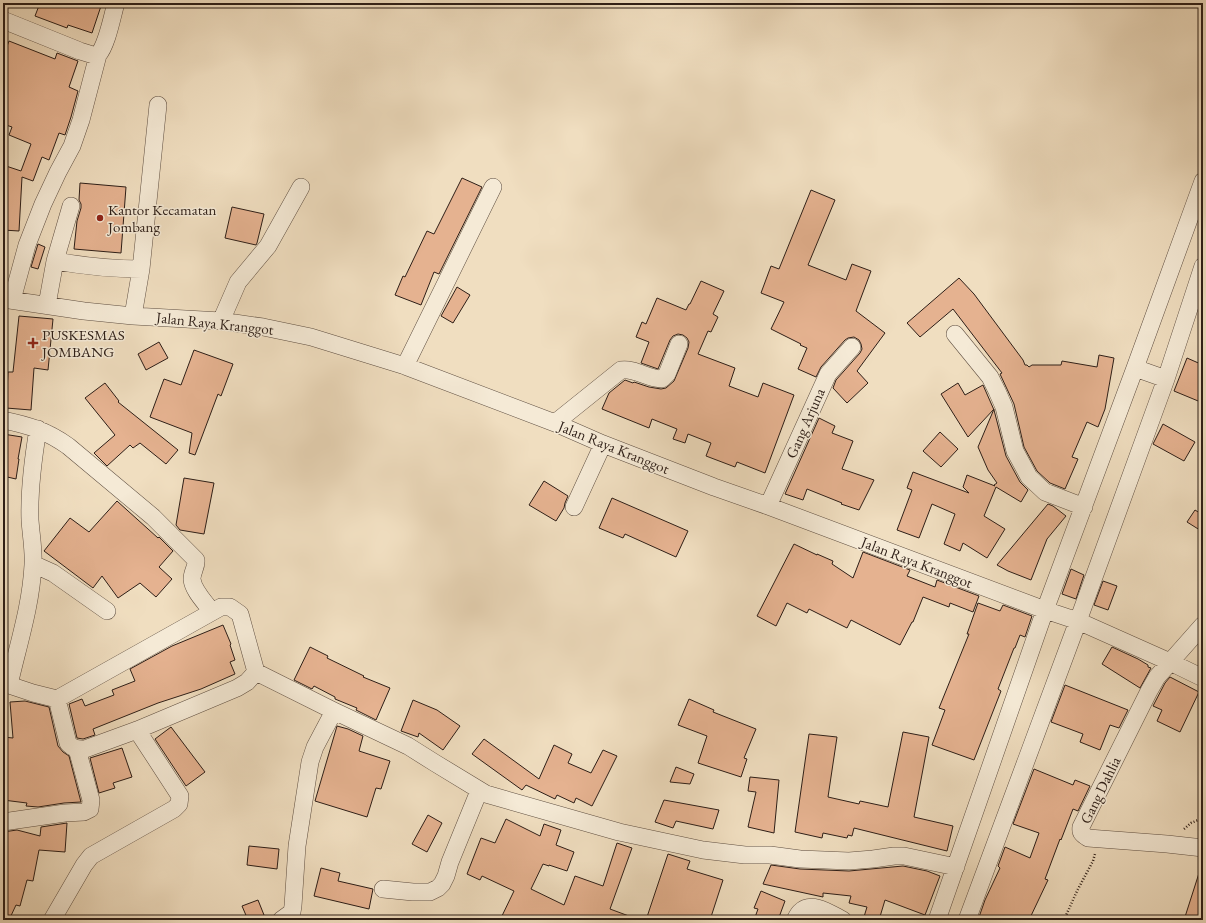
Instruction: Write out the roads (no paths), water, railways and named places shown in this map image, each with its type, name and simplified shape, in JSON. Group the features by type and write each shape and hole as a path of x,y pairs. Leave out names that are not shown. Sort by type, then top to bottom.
{"street":[{"path":"7,300 40,211 72,146 81,120 98,55 104,44 116,3"},
{"path":"3,20 80,51 98,55"},
{"path":"133,316 141,269 158,105"},
{"path":"937,920 1049,612 1084,507 1140,369 1203,181"},
{"path":"221,321 238,282 268,246 301,187"},
{"path":"405,366 493,187"},
{"path":"47,305 55,261 71,206"},
{"path":"55,261 78,265 122,269 141,269"},
{"path":"967,920 1163,378 1199,293 1203,266"},
{"name":"Jalan Raya Kranggot","path":"7,300 133,316 221,321 289,332 311,337 405,366 555,423 603,444 714,487 1049,612 1075,620 1203,678"},
{"path":"954,334 990,377 1004,407 1015,451 1029,477 1045,492 1084,507"},
{"path":"555,423 621,370 625,369 662,379 667,374 679,344"},
{"name":"Gang Arjuna","path":"768,506 828,374 852,347"},
{"path":"1140,369 1163,378"},
{"path":"3,420 38,429 55,437 68,446 153,517 196,560 192,575 193,581 196,590 212,612"},
{"path":"38,429 34,453 31,504 33,564 30,598 6,684 57,699 221,607 230,607 240,614 256,672 408,746 480,791 499,798 619,832 703,850 745,855 770,855 800,859 849,861 904,856 956,866"},
{"path":"574,507 603,444"},
{"path":"33,564 53,573 107,611"},
{"path":"1170,662 1203,625"},
{"name":"Gang Dahlia","path":"1170,662 1157,677 1149,691 1081,827 1081,831 1083,835 1088,838 1203,848"},
{"path":"57,699 68,743 77,750 85,749 137,730 237,688 247,682 256,672"},
{"path":"281,920 292,912 297,846 310,762 315,747 334,711"},
{"path":"52,920 84,865 91,856 174,809 179,804 180,796 137,730"},
{"path":"3,822 84,812 90,809 91,800 77,750"},
{"path":"383,889 430,892 442,884 480,791"},
{"path":"795,920 799,912 807,907 817,908 843,920"}],"place":[{"name":"Kantor Kecamatan Jombang","path":"100,218"},
{"name":"PUSKESMAS JOMBANG","path":"33,343"}]}
